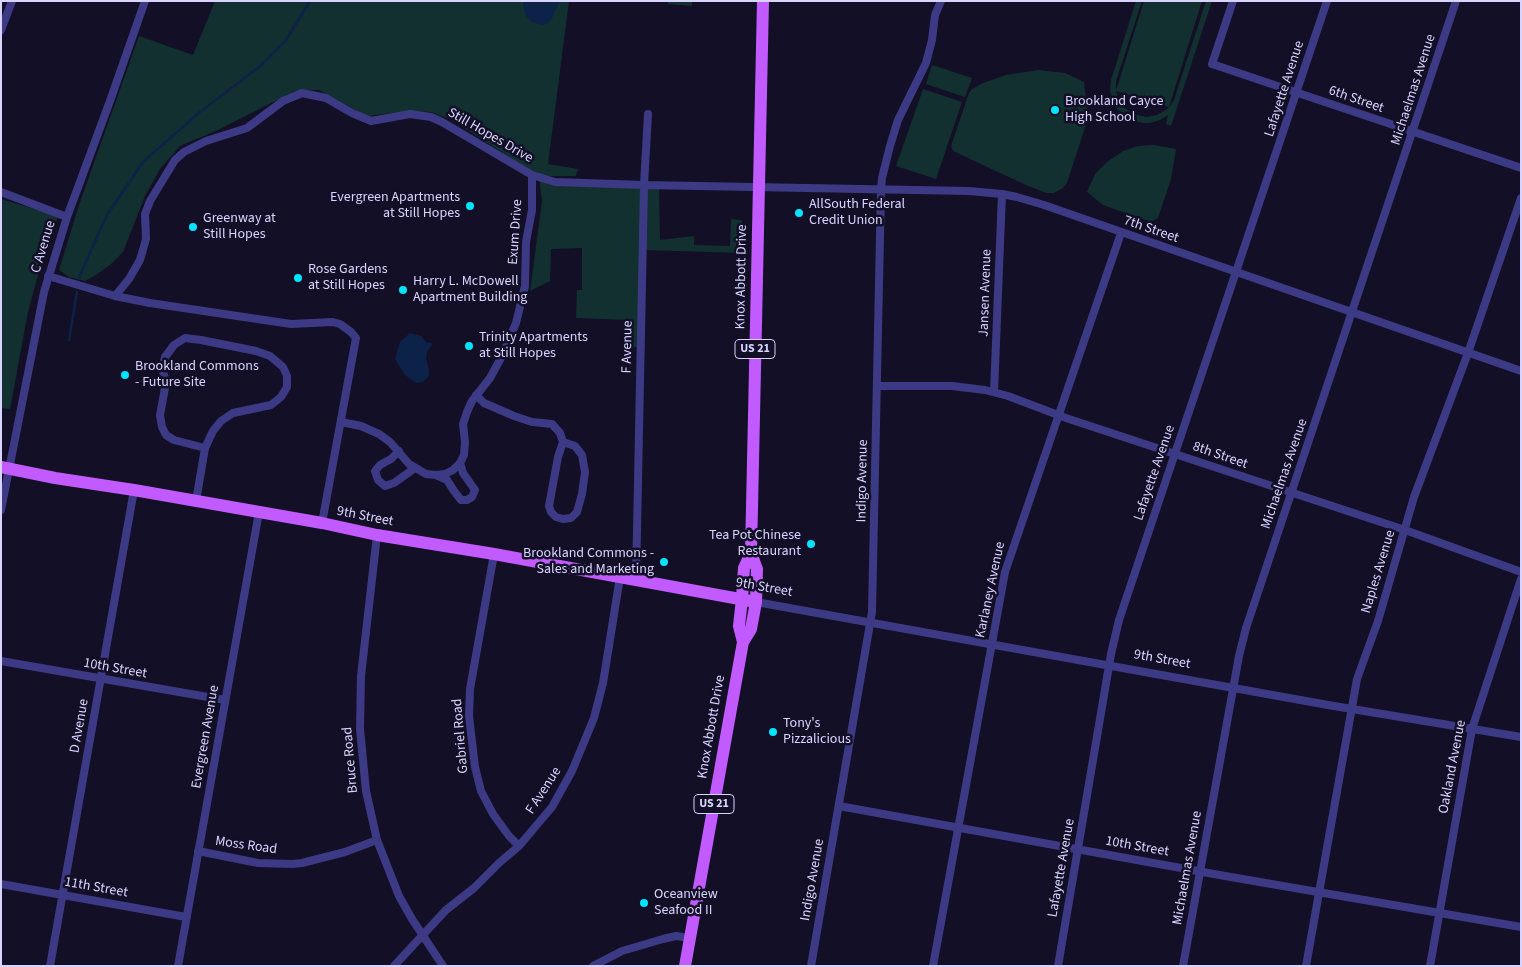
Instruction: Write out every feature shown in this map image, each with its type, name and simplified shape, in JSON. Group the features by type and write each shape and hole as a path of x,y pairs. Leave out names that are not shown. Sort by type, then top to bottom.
{"main road":[{"name":"Knox Abbott Drive","path":"742,642 751,629 756,602 757,569 751,553 763,1"},
{"name":"9th Street","path":"6,468 756,602"},
{"name":"Knox Abbott Drive","path":"686,966 742,642 739,626 744,568 751,553"}],"street":[{"path":"1,30 12,1"},
{"name":"C Avenue","path":"1,510 6,468 48,276 67,217 145,1"},
{"name":"Indigo Avenue","path":"811,966 872,612 881,189 886,160 894,132 903,108 926,63 932,40 935,15 941,1"},
{"name":"6th Street","path":"1233,1 1212,64 1521,168"},
{"name":"Lafayette Avenue","path":"1058,966 1119,620 1327,1"},
{"name":"Michaelmas Avenue","path":"1183,966 1238,656 1456,1"},
{"name":"Still Hopes Drive","path":"115,296 129,279 140,260 146,239 145,214 150,201 175,160 184,152 206,141 247,128 283,101 302,93 326,98 352,114 371,121 410,114 431,117 532,175 555,182 644,186 759,186"},
{"name":"F Avenue","path":"636,580 644,186 648,114"},
{"name":"Exum Drive","path":"460,463 464,455 463,424 466,412 476,395 490,378 516,323 525,286 526,242 532,210 532,175"},
{"name":"7th Street","path":"759,186 969,191 1002,194 1044,205 1521,371"},
{"path":"1,192 67,217"},
{"name":"Jansen Avenue","path":"994,392 1002,194"},
{"name":"Naples Avenue","path":"1306,966 1357,679 1378,621 1414,497 1468,353 1521,198"},
{"name":"Karlaney Avenue","path":"933,966 1005,572 1121,232"},
{"path":"48,276 115,296 150,303 291,324 333,322 340,324 351,332 356,338 322,524"},
{"path":"196,501 205,448 213,431 221,421 234,413 271,405 281,397 287,387 287,376 283,367 270,356 256,351 185,338 174,345 165,357 162,369 165,378 165,388 160,415 162,427 166,435 174,440 205,448"},
{"name":"8th Street","path":"878,386 952,386 1008,396 1175,454 1405,530 1521,572"},
{"path":"476,395 484,402 514,416 532,422 552,424 560,433 563,442 558,457 549,506 551,512 556,517 563,519 572,518 577,512 585,472 582,455 574,446 563,442"},
{"path":"341,422 371,430 390,442 415,468 426,474 445,474 453,470 460,463 463,473 475,490 467,500 461,500 447,480 436,475"},
{"path":"399,451 375,471 378,480 385,486 394,483 415,468"},
{"name":"D Avenue","path":"50,966 134,490"},
{"name":"Evergreen Avenue","path":"178,966 259,512"},
{"name":"Bruce Road","path":"377,535 361,676 360,729 366,791 378,840 399,896 443,966"},
{"name":"Gabriel Road","path":"494,554 470,689 469,716 475,767 481,791 493,814 519,846"},
{"name":"F Avenue","path":"394,966 446,910 474,888 519,846 552,807 572,771 589,731 603,683 620,577"},
{"name":"Oakland Avenue","path":"1430,966 1472,729 1521,579"},
{"name":"9th Street","path":"756,602 1233,688 1521,737"},
{"name":"10th Street","path":"1,661 225,700"},
{"name":"10th Street","path":"838,806 1200,872 1521,927"},
{"name":"Moss Road","path":"198,851 258,863 293,864 345,852 378,840"},
{"name":"11th Street","path":"1,884 186,917"},
{"path":"593,966 620,952 663,939 676,936 690,938"}],"green space":[{"path":"215,1 569,1 548,164 578,169 576,176 543,176 531,171 452,120 431,112 409,111 367,116 319,90 295,91 218,130 180,146 160,169 145,196 123,252 111,264 85,281 69,277 59,270 79,205 139,36 193,55"},
{"path":"668,1 692,1 692,6 668,4"},
{"path":"1136,1 1142,1 1116,81 1119,101 1133,114 1147,117 1157,115 1166,110 1174,100 1206,1 1212,1 1171,126 1166,124 1168,115 1150,123 1131,120 1117,109 1110,90 1111,80"},
{"path":"1144,1 1202,1 1169,107 1116,91"},
{"path":"932,65 972,78 965,97 926,84"},
{"path":"1038,70 1065,73 1084,82 1088,118 1067,183 1063,188 1054,193 1046,193 1026,185 953,151 951,146 972,89 1006,75"},
{"path":"923,89 962,102 936,179 896,166"},
{"path":"1154,145 1176,149 1171,179 1158,218 1151,222 1103,205 1087,192 1095,174 1107,162 1123,151 1138,146"},
{"path":"539,178 659,186 660,240 694,236 694,245 730,246 731,219 742,220 742,253 643,250 641,347 628,347 629,320 576,318 577,290 582,290 582,248 551,249 550,281 530,291 542,201"},
{"path":"1,199 58,216 28,312 10,409 1,408"}],"water":[{"path":"523,1 560,1 549,23 543,25 532,22 526,16"},
{"path":"410,333 421,336 426,342 431,342 432,345 427,352 426,358 429,376 423,382 416,383 405,375 395,359 400,342"}],"waterway":[{"path":"79,279 107,215 143,162 201,111 259,67 286,40 310,1"},
{"path":"69,340 77,292"}],"place":[{"name":"Brookland Cayce High School","path":"1055,110"},
{"name":"Evergreen Apartments at Still Hopes","path":"470,206"},
{"name":"AllSouth Federal Credit Union","path":"799,213"},
{"name":"Greenway at Still Hopes","path":"193,227"},
{"name":"Rose Gardens at Still Hopes","path":"298,278"},
{"name":"Harry L. McDowell Apartment Building","path":"403,290"},
{"name":"Trinity Apartments at Still Hopes","path":"469,346"},
{"name":"Brookland Commons - Future Site","path":"125,375"},
{"name":"Tea Pot Chinese Restaurant","path":"811,544"},
{"name":"Brookland Commons - Sales and Marketing","path":"664,562"},
{"name":"Tony's Pizzalicious","path":"773,732"},
{"name":"Oceanview Seafood II","path":"644,903"}]}
